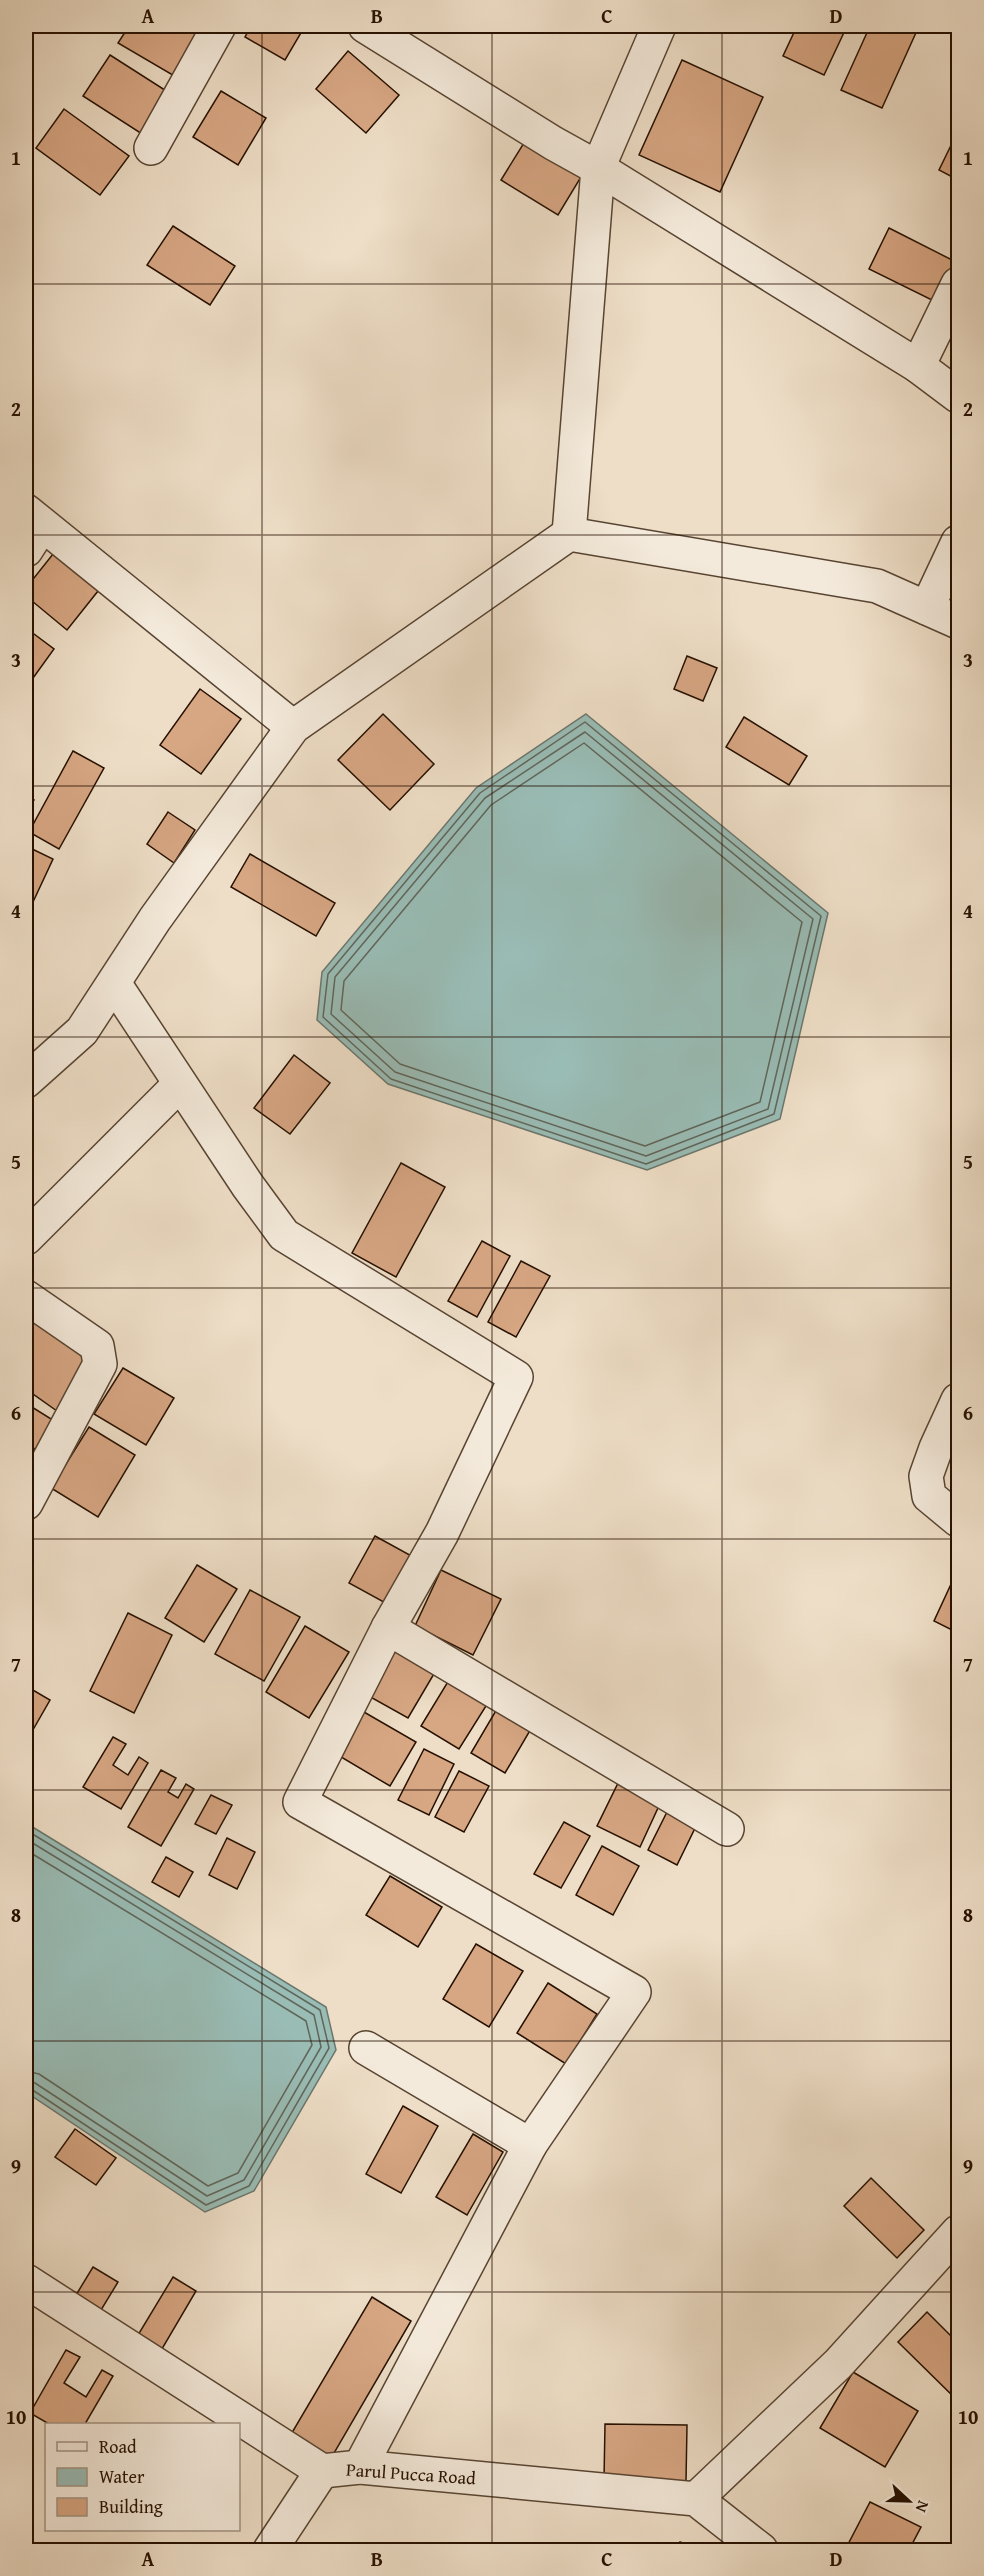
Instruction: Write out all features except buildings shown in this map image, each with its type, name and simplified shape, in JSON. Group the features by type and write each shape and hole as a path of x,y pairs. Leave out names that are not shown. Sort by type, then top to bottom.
{"street":[{"path":"151,148 219,26"},
{"path":"365,26 918,366 958,396"},
{"path":"569,534 598,168 660,26"},
{"path":"918,366 958,284"},
{"path":"31,529 293,727"},
{"path":"26,1081 82,1031 155,919 293,727 569,534 878,586 958,622"},
{"path":"927,608 958,542"},
{"path":"114,983 284,1235 516,1377 442,1533 388,1628 300,1802 634,1992 530,2145 360,2467"},
{"path":"26,1238 180,1084"},
{"path":"26,1297 97,1346 100,1364 26,1503"},
{"path":"958,1400 926,1476 929,1496 958,1520"},
{"path":"388,1628 728,1829"},
{"path":"366,2048 530,2145"},
{"path":"761,2550 696,2499 838,2364 958,2232"},
{"name":"Parul Pucca Road","path":"26,2281 322,2471 360,2467 696,2499"},
{"path":"270,2550 322,2471"}],"water":[{"path":"586,714 828,913 780,1119 647,1170 388,1084 317,1020 322,972 476,788"},
{"path":"26,1823 326,2007 336,2050 254,2191 205,2212 26,2092"}]}
